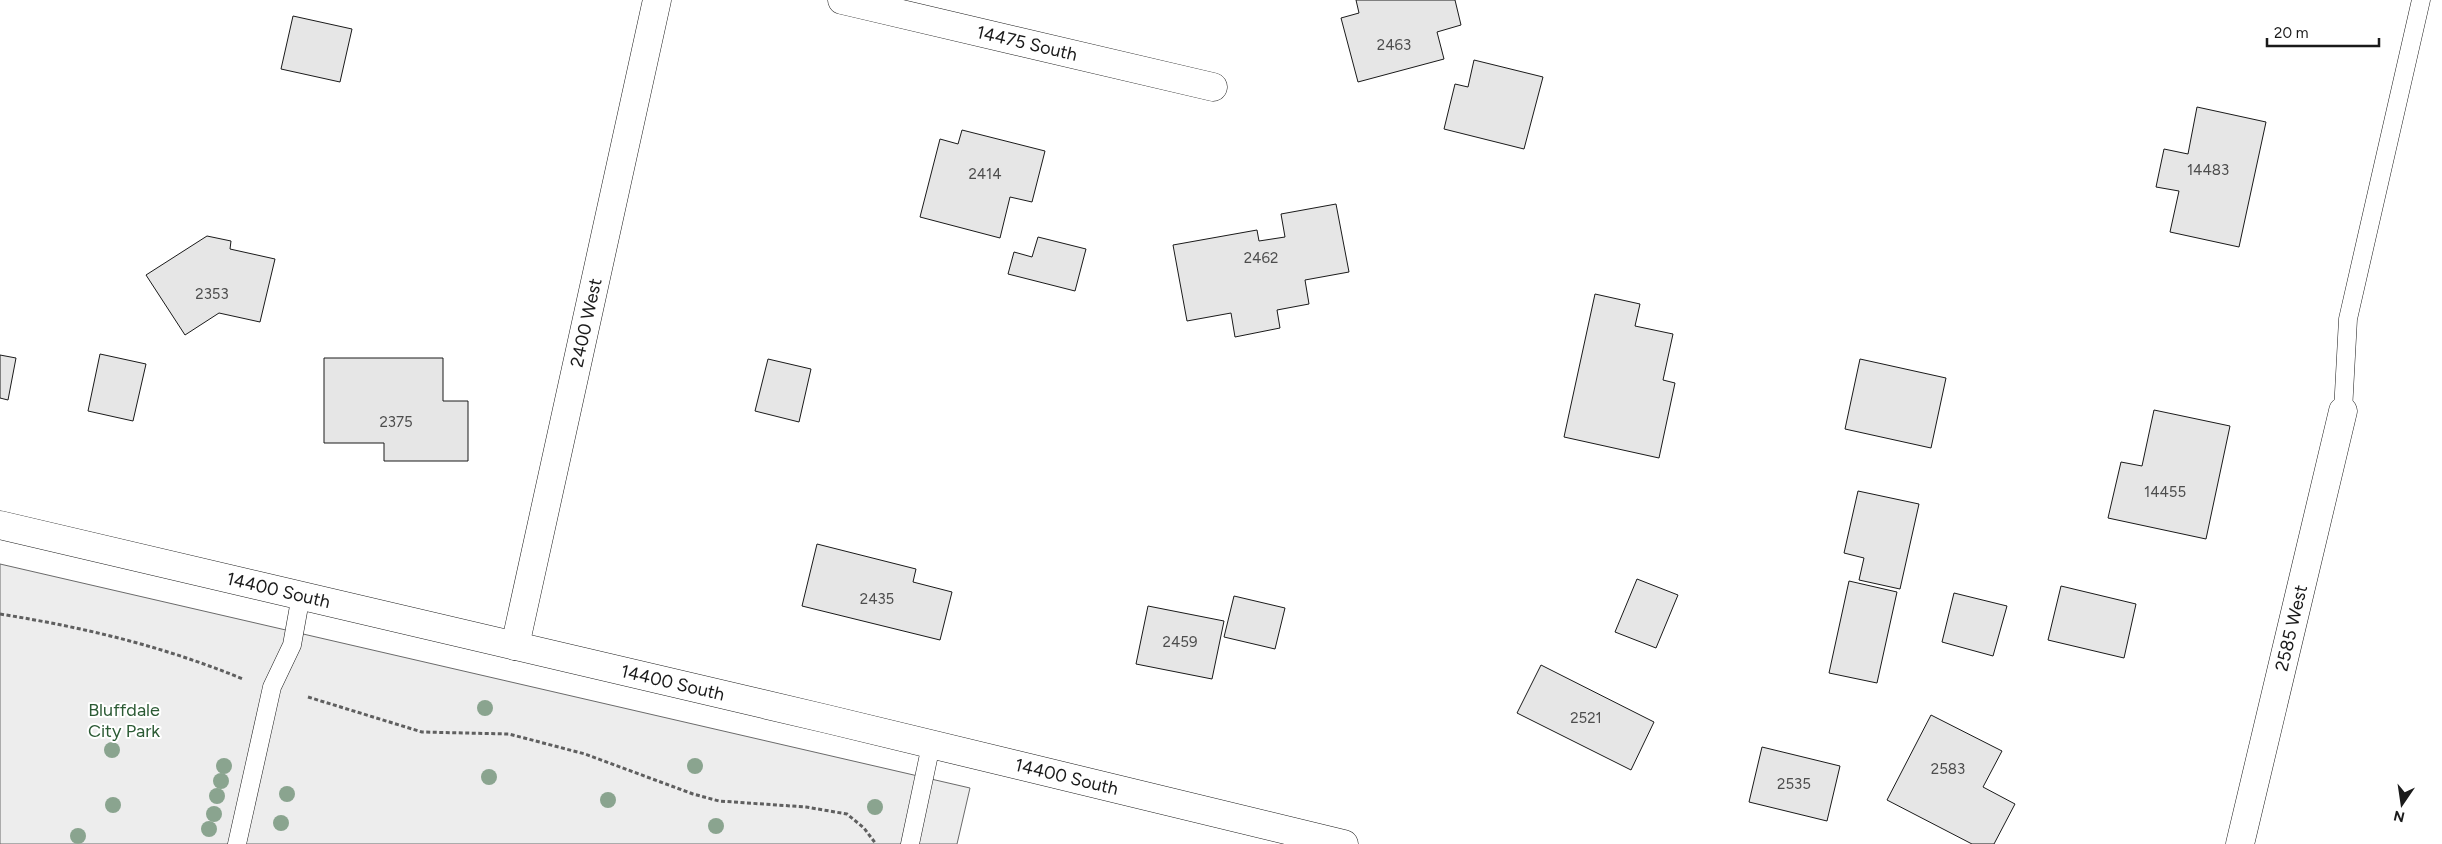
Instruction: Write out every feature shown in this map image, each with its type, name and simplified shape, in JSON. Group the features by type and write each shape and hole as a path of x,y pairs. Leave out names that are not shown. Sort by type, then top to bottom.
{"street":[{"name":"2400 West","path":"515,646 657,0"},
{"name":"14475 South","path":"842,0 1213,87"},
{"name":"2585 West","path":"2240,844 2342,411"},
{"name":"14400 South","path":"0,526 301,595 1344,844"}],"lane":[{"path":"2342,411 2348,319 2421,0"},
{"path":"237,844 272,687 292,645 301,595"},
{"path":"910,844 931,745"}],"path":[{"path":"0,614 124,638 183,656 243,679"},
{"path":"308,697 422,732 509,734 585,754 693,794 719,801 806,807 846,814 864,828 876,844"}],"shaded area":[{"name":"Bluffdale City Park","path":"0,564 970,788 957,844 0,844"}],"building":[{"path":"1356,0 1455,0 1461,25 1437,32 1444,59 1358,82 1341,18 1359,13"},
{"path":"293,16 352,29 340,82 281,69"},
{"path":"1474,60 1543,77 1524,149 1444,129 1455,84 1468,87"},
{"path":"2197,107 2266,122 2239,247 2170,232 2179,191 2156,187 2164,149 2188,154"},
{"path":"962,130 1045,151 1032,202 1010,197 1000,238 920,217 940,139 958,144"},
{"path":"1336,204 1349,272 1305,280 1309,304 1277,310 1280,328 1235,337 1231,313 1187,321 1173,245 1257,230 1259,241 1285,237 1281,214"},
{"path":"207,236 231,241 230,249 275,259 260,322 219,313 185,335 146,275"},
{"path":"1038,237 1086,249 1075,291 1008,274 1014,252 1032,257"},
{"path":"1595,294 1640,304 1635,326 1673,334 1663,380 1675,383 1659,458 1564,437"},
{"path":"100,354 146,364 133,421 88,411"},
{"path":"0,355 16,358 8,400 0,398"},
{"path":"324,358 443,358 443,401 468,401 468,461 384,461 384,443 324,443"},
{"path":"768,359 811,369 799,422 755,411"},
{"path":"1860,359 1946,378 1931,448 1845,429"},
{"path":"2154,410 2230,426 2206,539 2108,518 2121,462 2142,466"},
{"path":"1858,491 1919,504 1900,589 1859,580 1864,558 1844,553"},
{"path":"817,544 916,569 913,582 952,592 940,640 802,606"},
{"path":"1637,579 1678,595 1656,648 1615,632"},
{"path":"1849,581 1897,592 1877,683 1829,673"},
{"path":"2061,586 2136,604 2124,658 2048,640"},
{"path":"1954,593 2007,606 1993,656 1942,642"},
{"path":"1234,596 1285,608 1275,649 1224,637"},
{"path":"1148,606 1224,621 1212,679 1136,664"},
{"path":"1541,665 1654,722 1631,770 1517,713"},
{"path":"1931,715 2002,751 1983,787 2015,804 1994,844 1972,844 1887,800"},
{"path":"1762,747 1840,766 1827,821 1749,802"}]}
